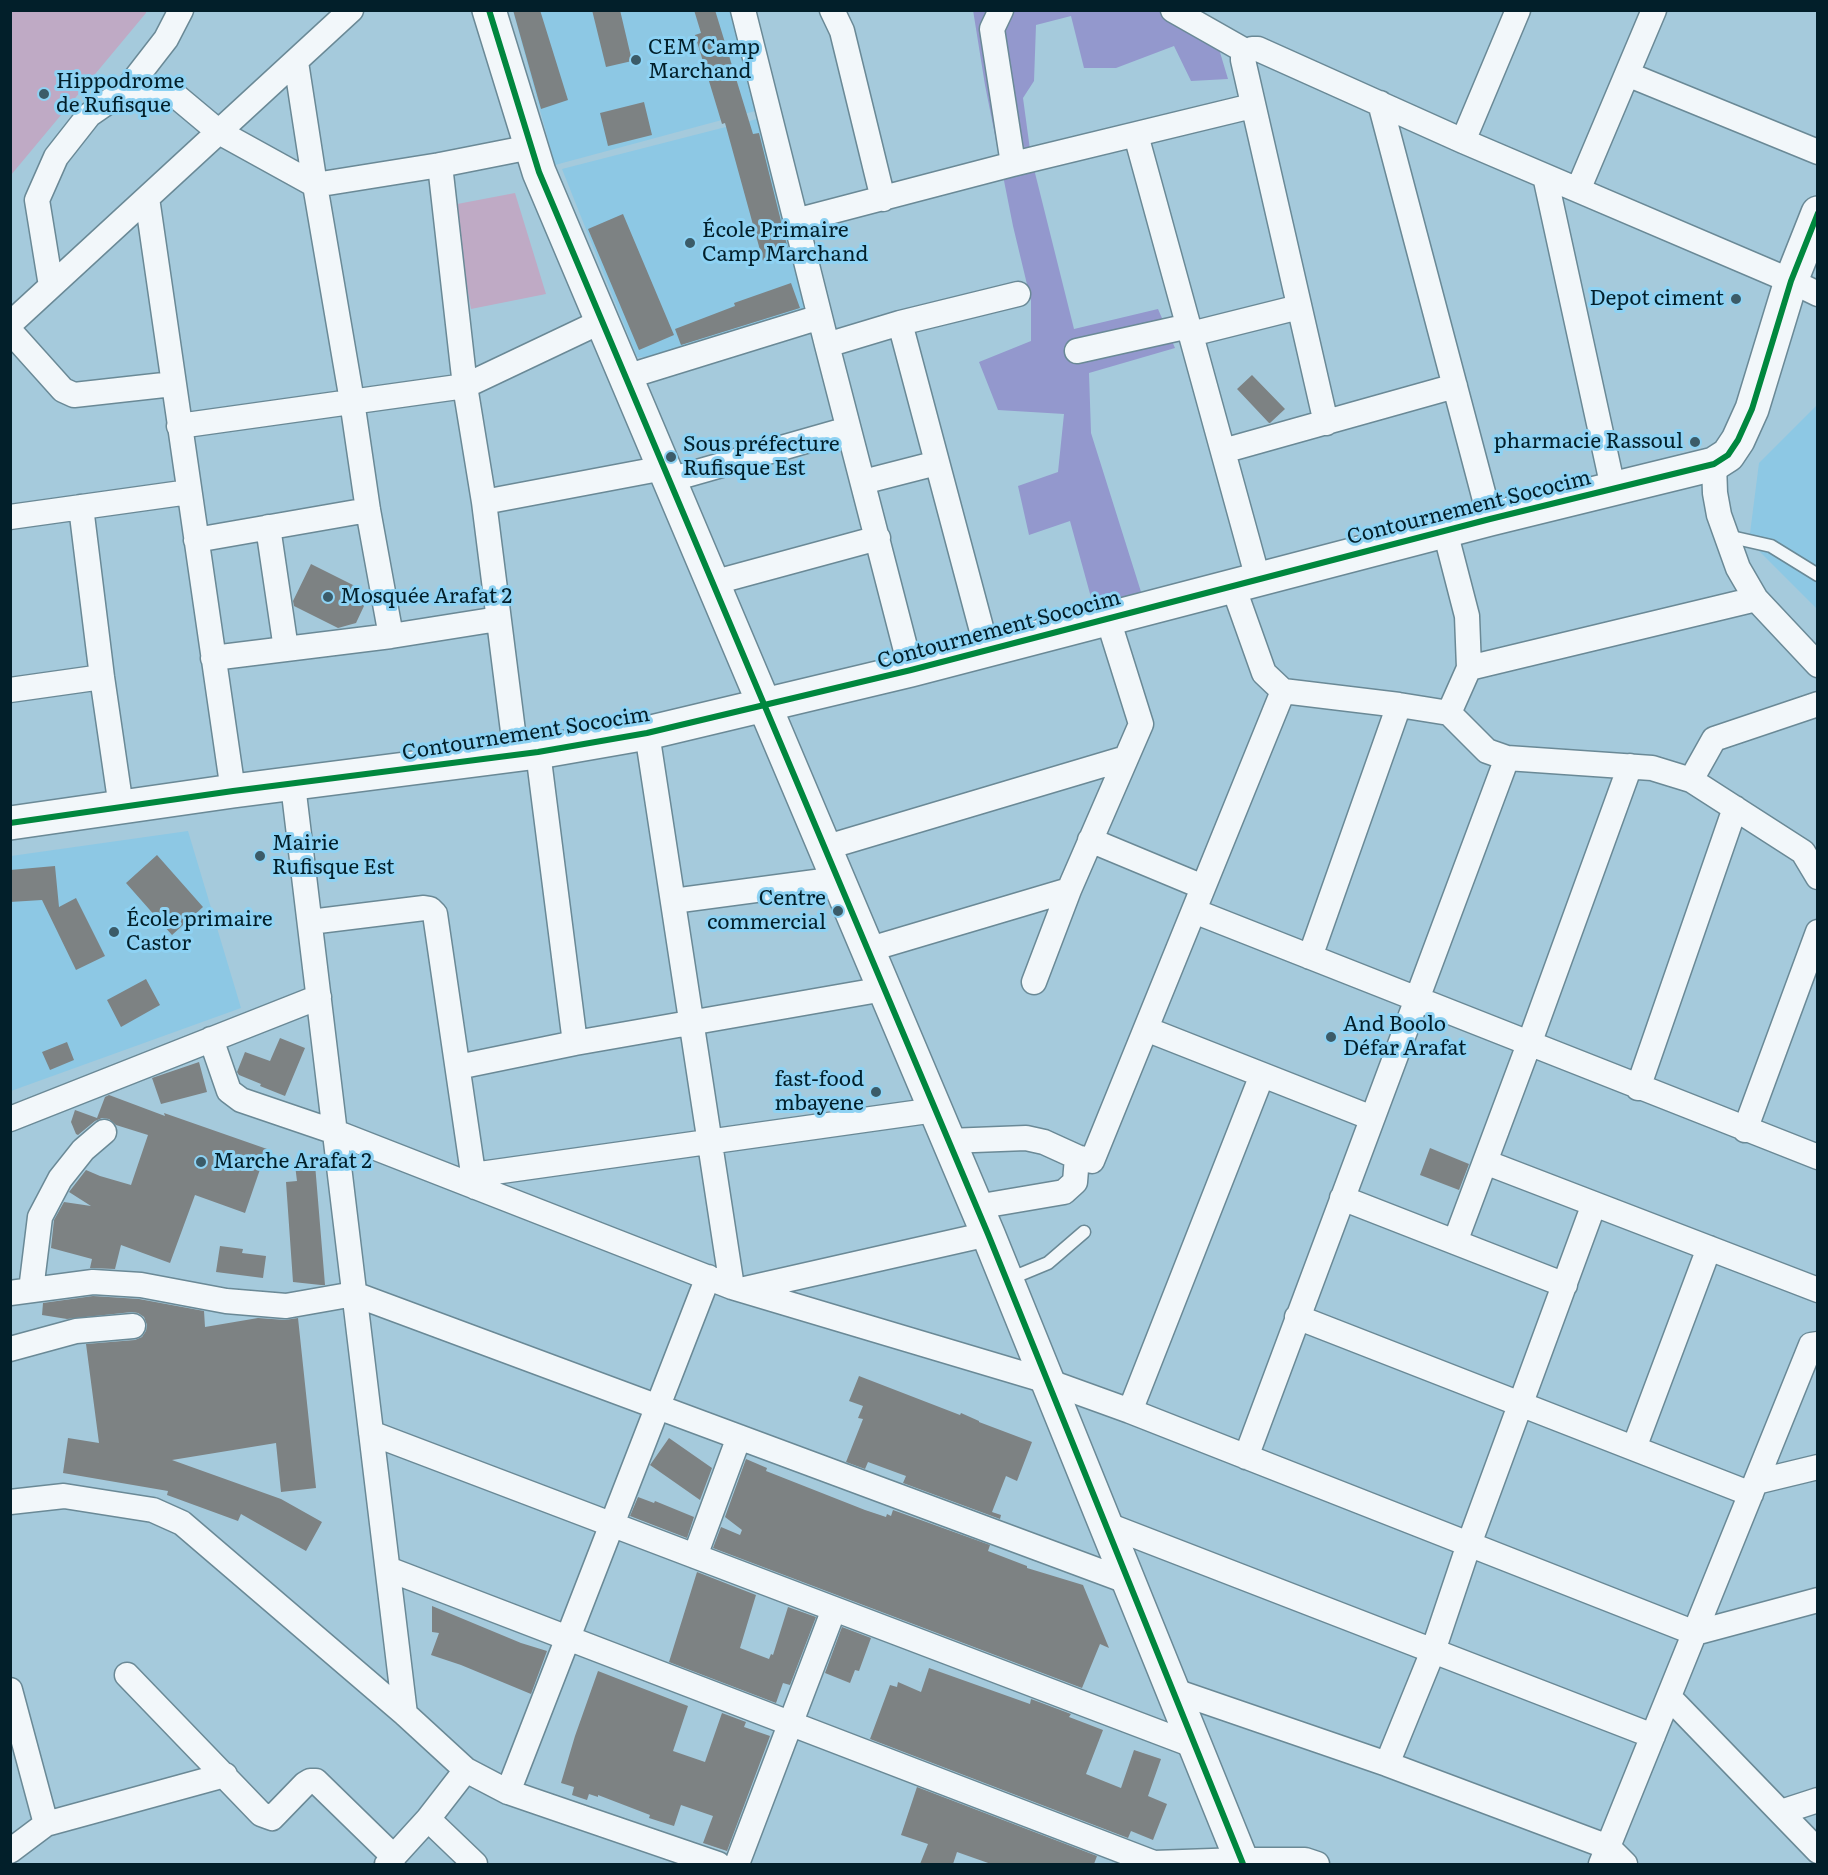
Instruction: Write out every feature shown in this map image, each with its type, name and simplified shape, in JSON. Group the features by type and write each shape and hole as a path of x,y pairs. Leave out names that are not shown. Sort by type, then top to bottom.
{"street":[{"path":"51,286 36,200 56,157 89,115 128,88 166,39 181,10"},
{"path":"10,324 351,10"},
{"path":"489,10 539,172 982,1220 1242,1862"},
{"path":"743,10 826,345 911,670"},
{"path":"832,10 842,31 883,199"},
{"path":"1000,10 992,29 1013,164"},
{"path":"1173,10 1247,51"},
{"path":"1578,190 1654,10"},
{"path":"1462,141 1514,12"},
{"path":"1326,423 1252,106 1243,60 1243,55 1247,51 1258,49 1462,141 1804,287"},
{"path":"296,62 368,510 391,636"},
{"path":"1627,74 1818,152"},
{"path":"128,88 170,91 219,132 315,185 440,165 531,147"},
{"path":"1380,103 1490,519"},
{"path":"795,221 1013,164 1252,106"},
{"path":"1136,135 1223,451 1264,673 1283,691 1449,713 1487,752 1507,758 1652,768 1691,780 1735,808 1810,849 1818,877"},
{"path":"440,165 465,386 484,502 498,619 527,753 575,1043"},
{"path":"1545,176 1613,488"},
{"path":"147,198 233,791"},
{"name":"Contournement Sococim","path":"10,823 527,753 647,733 911,670 1490,519 1714,464 1728,455 1738,440 1804,287 1818,213"},
{"path":"826,345 900,323 1018,294"},
{"path":"1077,351 1299,307"},
{"path":"626,377 820,317"},
{"path":"179,426 465,386 602,321"},
{"path":"900,323 987,650"},
{"path":"10,332 63,390 74,395 173,384"},
{"path":"1223,451 1455,386"},
{"path":"484,502 667,474 848,429"},
{"path":"862,482 937,463"},
{"path":"1714,464 1715,494 1719,515 1738,568 1756,599 1818,665"},
{"path":"10,517 189,492"},
{"path":"81,507 121,807"},
{"path":"196,540 368,510"},
{"path":"268,527 286,649"},
{"path":"1445,531 1467,616 1469,668 1449,713"},
{"path":"712,583 878,538"},
{"path":"1469,668 1756,599"},
{"path":"213,658 391,636 498,619"},
{"path":"1034,982 1069,890 1141,724 1108,619"},
{"path":"10,690 102,677"},
{"path":"948,1141 1026,1138 1044,1142 1077,1157 1092,1161 1283,691"},
{"path":"1691,780 1714,740 1818,704"},
{"path":"1311,957 1400,705"},
{"path":"647,733 710,1141 738,1288"},
{"path":"824,848 1126,758"},
{"path":"1246,1457 1507,758"},
{"path":"1455,1242 1630,766"},
{"path":"293,785 405,1714"},
{"path":"1638,1088 1735,808"},
{"path":"1090,840 1203,887"},
{"path":"674,901 838,879"},
{"path":"867,950 1069,890"},
{"path":"310,922 424,908 430,909 435,914 474,1181"},
{"path":"1194,911 1638,1088 1818,1157"},
{"path":"1745,1130 1818,932"},
{"path":"458,1066 575,1043 884,989"},
{"path":"10,1119 319,997"},
{"path":"1146,1029 1372,1118"},
{"path":"211,1039 229,1091 241,1100 474,1181 738,1288 1047,1381 1130,1411 1695,1633 1818,1600"},
{"path":"1130,1411 1262,1075"},
{"path":"474,1181 710,1141 935,1110"},
{"path":"104,1132 83,1150 60,1179 40,1217 21,1291 93,1282 141,1285 226,1301 286,1306 354,1294 1129,1582"},
{"path":"738,1288 982,1220 1064,1192 1075,1182 1077,1157"},
{"path":"1485,1162 1818,1290"},
{"path":"1342,1198 1564,1285"},
{"path":"1387,1764 1433,1651 1469,1544 1594,1204"},
{"path":"1634,1448 1709,1248"},
{"path":"507,1792 708,1277"},
{"path":"1297,1317 1634,1448 1754,1488 1818,1467"},
{"path":"10,1349 76,1331 133,1326"},
{"path":"1605,1856 1811,1345 1818,1344"},
{"path":"371,1433 1195,1746"},
{"path":"695,1556 740,1437"},
{"path":"10,1502 64,1496 153,1510 183,1523 405,1714 466,1770 507,1792 718,1864"},
{"path":"1105,1524 1653,1736"},
{"path":"388,1569 1154,1864 1305,1860 1317,1864"},
{"path":"737,1864 834,1609"},
{"path":"127,1675 261,1814 272,1818 305,1784 316,1781 391,1861 428,1819 466,1770"},
{"path":"10,1690 46,1824"},
{"path":"1172,1690 1387,1764 1625,1864"},
{"path":"1669,1697 1818,1851"},
{"path":"10,1851 46,1824 225,1775"},
{"path":"1781,1812 1818,1800"},
{"path":"428,1819 476,1864"}],"lane":[{"path":"1725,536 1771,546 1818,575"},
{"path":"1006,1280 1048,1263 1084,1232"}],"shaded area":[{"name":"Hippodrome de Rufisque","path":"11,10 146,10 146,13 11,175"},
{"path":"973,10 1202,10 1210,19 1228,79 1191,81 1174,46 1116,68 1084,68 1071,16 1036,25 1034,81 1023,98 1031,157 1074,329 1158,309 1175,348 1089,373 1091,433 1142,595 1092,601 1070,521 1029,535 1018,486 1058,472 1064,414 998,410 979,362 1031,341 1031,301 1013,226 985,85"},
{"name":"CEM Camp Marchand","path":"513,11 732,11 759,110 555,165"},
{"name":"École Primaire Camp Marchand","path":"757,119 809,317 679,359 637,357 562,169"},
{"path":"515,193 546,294 471,309 452,205"},
{"path":"1817,405 1817,609 1749,541 1759,463"},
{"name":"École primaire Castor","path":"188,831 241,1008 11,1091 11,856"}],"building":[{"path":"513,10 540,10 568,100 541,109"},
{"path":"592,10 620,10 632,61 606,67"},
{"path":"694,10 715,10 753,134 759,133 789,253 763,261 725,123 722,124 695,35 701,33"},
{"path":"644,102 652,135 608,146 600,113"},
{"path":"623,214 674,335 639,350 588,229"},
{"path":"791,283 800,308 681,345 675,329 735,306 734,303"},
{"path":"1252,375 1285,409 1270,423 1237,389"},
{"name":"Mosquée Arafat 2","path":"311,564 359,588 364,606 356,623 338,628 294,606 293,601"},
{"path":"157,855 203,907 172,935 126,883"},
{"path":"55,866 59,907 76,898 105,956 76,970 42,900 10,902 10,870"},
{"path":"146,979 160,1005 121,1027 107,1000"},
{"path":"280,1038 305,1048 285,1096 260,1086 261,1084 237,1072 245,1052 270,1061"},
{"path":"67,1042 74,1060 50,1070 42,1052"},
{"path":"199,1062 207,1092 161,1104 152,1078"},
{"path":"109,1095 267,1149 245,1213 195,1195 170,1263 121,1245 115,1269 90,1268 92,1259 51,1248 54,1220 64,1202 91,1206 69,1192 86,1170 131,1185 148,1135 102,1118 78,1135 71,1122 75,1110 97,1118 105,1097"},
{"path":"1430,1148 1469,1164 1459,1190 1420,1175"},
{"path":"315,1164 325,1285 293,1282 286,1182 297,1181 295,1165"},
{"path":"220,1246 243,1249 242,1253 266,1256 263,1278 216,1272"},
{"path":"93,1296 139,1299 204,1311 205,1327 258,1318 285,1320 298,1318 316,1488 281,1492 276,1443 172,1460 281,1499 322,1522 306,1551 241,1514 238,1521 167,1495 168,1491 63,1473 68,1438 99,1443 86,1344 135,1340 142,1337 146,1331 147,1325 144,1317 132,1312 67,1319 42,1315 43,1303"},
{"path":"859,1376 1032,1442 1017,1481 1006,1476 992,1512 1001,1515 1000,1519 903,1483 906,1476 868,1462 865,1469 846,1462 863,1419 858,1418 863,1406 849,1401"},
{"path":"669,1438 712,1468 700,1500 650,1465"},
{"path":"746,1459 767,1468 766,1471 865,1510 886,1517 887,1514 891,1516 893,1510 990,1545 988,1551 1027,1566 1027,1568 1083,1585 1109,1648 1100,1644 1082,1688 713,1548 721,1527 740,1535 742,1530 725,1517"},
{"path":"638,1497 654,1503 655,1501 694,1517 687,1538 630,1516"},
{"path":"697,1572 756,1595 740,1648 769,1659 771,1654 773,1655 788,1607 816,1617 790,1685 783,1683 776,1703 669,1662"},
{"path":"432,1606 521,1643 547,1651 531,1694 431,1655 439,1633 432,1632"},
{"path":"842,1627 871,1638 859,1671 855,1670 850,1683 825,1673"},
{"path":"929,1668 1030,1704 1031,1699 1071,1714 1069,1717 1103,1730 1086,1774 1121,1788 1134,1750 1161,1759 1148,1796 1167,1804 1153,1840 1131,1831 1128,1838 870,1739 890,1685 897,1687 898,1682 921,1692"},
{"path":"598,1671 688,1706 673,1751 705,1762 722,1713 746,1722 744,1727 770,1736 727,1851 703,1843 713,1816 681,1805 674,1826 649,1818 650,1815 598,1795 598,1797 589,1794 587,1800 572,1795 574,1787 561,1783"},
{"path":"917,1787 1097,1856 1094,1864 991,1864 957,1852 953,1864 920,1864 928,1844 901,1835"}],"cycle path":[{"path":"489,10 539,172 988,1234 1243,1864"},
{"path":"10,823 233,791 538,752 647,733 911,670 1490,519 1714,464 1728,455 1738,440 1752,409 1791,281 1818,213"}],"place":[{"name":"CEM Camp Marchand","path":"636,60"},
{"name":"Hippodrome de Rufisque","path":"44,94"},
{"name":"École Primaire Camp Marchand","path":"690,243"},
{"name":"Depot ciment","path":"1736,299"},
{"name":"pharmacie Rassoul","path":"1695,442"},
{"name":"Sous préfecture Rufisque Est","path":"671,457"},
{"name":"Mosquée Arafat 2","path":"328,597"},
{"name":"Mairie Rufisque Est","path":"260,856"},
{"name":"Centre commercial","path":"838,911"},
{"name":"École primaire Castor","path":"114,932"},
{"name":"And Boolo Défar Arafat","path":"1331,1037"},
{"name":"fast-food mbayene","path":"876,1092"},
{"name":"Marche Arafat 2","path":"201,1162"}]}
